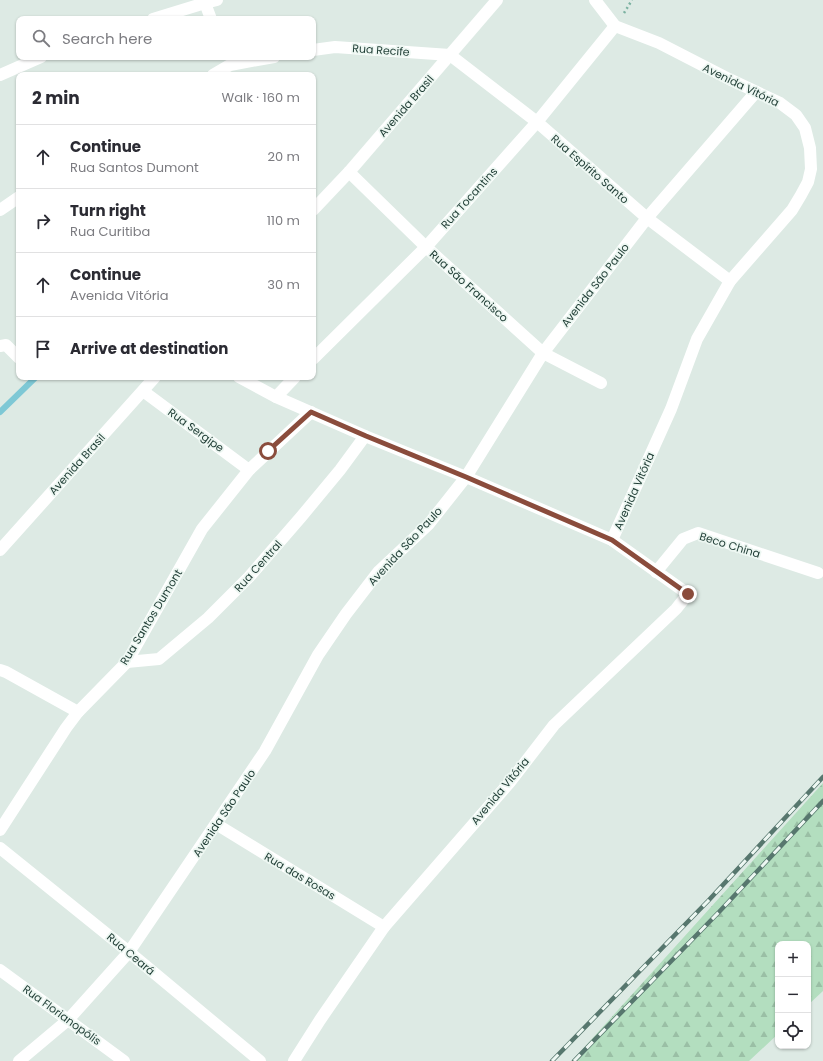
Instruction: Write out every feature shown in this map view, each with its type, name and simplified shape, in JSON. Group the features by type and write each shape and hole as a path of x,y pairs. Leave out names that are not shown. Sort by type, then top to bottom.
{"street":[{"path":"163,16 217,0"},
{"name":"Avenida Brasil","path":"316,207 349,172 497,0"},
{"path":"595,0 615,26"},
{"path":"205,3 210,16"},
{"name":"Avenida Vitória","path":"294,1061 384,927 510,782 554,725 676,609 688,594 612,540 671,409 697,339 730,281 792,210 804,189 811,169 810,148 805,128 796,115 780,103 728,79 659,43 615,26"},
{"name":"Rua Tocantins","path":"316,356 426,247 537,122 615,26"},
{"name":"Rua Recife","path":"316,50 335,47 450,55"},
{"name":"Rua Espírito Santo","path":"450,55 537,122 647,218 730,281"},
{"path":"0,75 34,60"},
{"path":"219,72 230,66 259,60"},
{"name":"Avenida São Paulo","path":"19,1061 68,1020 129,952 265,751 318,656 346,614 379,571 428,525 466,477 543,353 647,218 756,92"},
{"name":"Rua São Francisco","path":"349,172 426,247 543,353 601,383"},
{"path":"0,210 16,200"},
{"path":"0,346 6,345 16,355"},
{"name":"Avenida Brasil","path":"0,550 152,380"},
{"path":"245,380 276,396 366,436 612,540"},
{"path":"276,396 292,380"},
{"name":"Rua Sergipe","path":"143,391 249,470"},
{"name":"Rua Santos Dumont","path":"0,830 54,746 78,712 127,662 202,529 249,470 311,412"},
{"name":"Rua Central","path":"127,662 159,660 208,618 249,577 340,470 366,436"},
{"name":"Beco China","path":"656,572 682,539 698,533 818,573"},
{"path":"0,670 78,712"},
{"name":"Rua das Rosas","path":"216,824 384,927"},
{"name":"Rua Ceará","path":"0,848 129,952 260,1061"},
{"name":"Rua Florianopólis","path":"0,970 124,1061"}],"green space":[{"path":"823,783 823,991 811,1002 811,941 775,941 775,1037 749,1061 572,1061"}],"waterway":[{"path":"0,412 33,380"}],"railway":[{"path":"552,1061 708,901 823,777"},
{"path":"574,1061 719,912 823,801"}],"route":[{"path":"268,451 311,412 612,540 688,594"}]}
